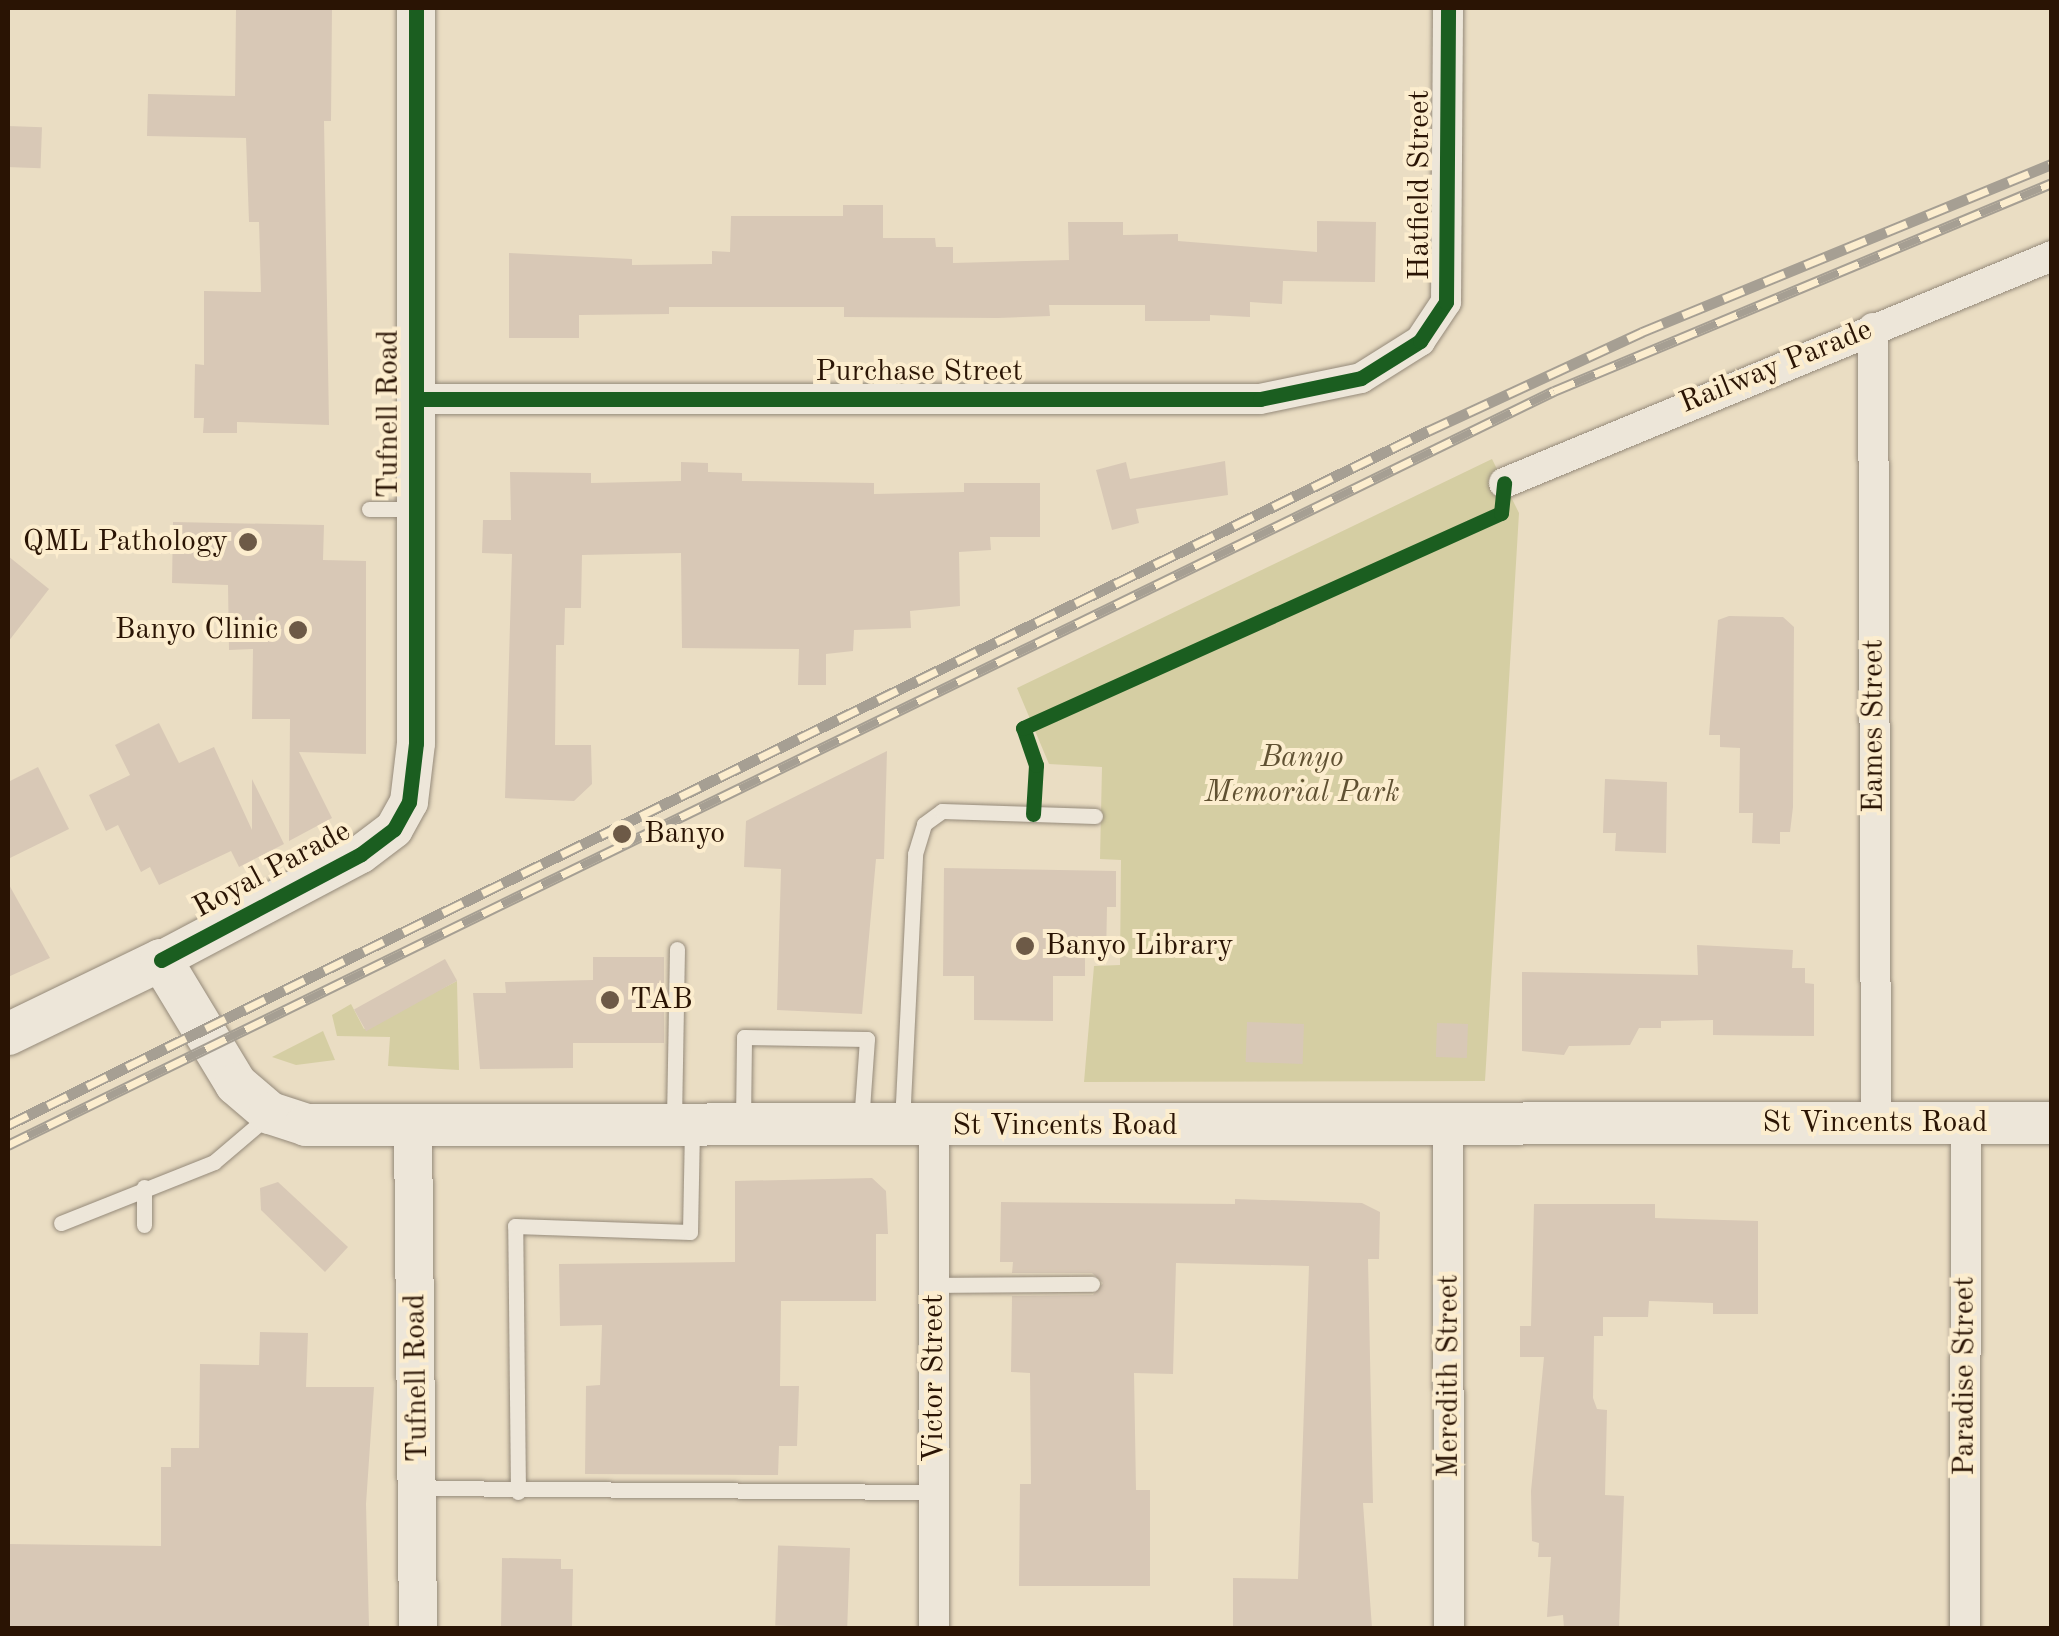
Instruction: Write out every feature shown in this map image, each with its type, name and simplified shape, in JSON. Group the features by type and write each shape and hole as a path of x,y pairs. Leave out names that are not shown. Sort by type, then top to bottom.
{"main road":[{"name":"St Vincents Road","path":"161,960 236,1084 270,1112 306,1125 2052,1123"},
{"name":"Royal Parade","path":"8,1034 161,960"}],"street":[{"name":"Tufnell Road","path":"402,818 416,743 416,8"},
{"name":"Hatfield Street","path":"1410,350 1439,318 1448,289 1448,8"},
{"name":"Railway Parade","path":"1504,484 2052,256"},
{"name":"Eames Street","path":"1873,328 1876,1123"},
{"name":"Purchase Street","path":"418,399 1260,400 1339,386 1410,350"},
{"name":"Royal Parade","path":"161,960 350,862 402,818"},
{"name":"Meredith Street","path":"1448,1124 1449,1628"},
{"name":"Paradise Street","path":"1965,1628 1966,1124"},
{"name":"Victor Street","path":"899,1126 934,1286 934,1628"},
{"name":"Tufnell Road","path":"413,1127 418,1628"}],"lane":[{"path":"369,509 416,509"},
{"path":"899,1126 915,854 924,824 942,811 1095,816"},
{"path":"518,1492 515,1226 690,1232 678,949"},
{"path":"743,1126 744,1036 867,1039 899,1126"},
{"path":"60,1223 224,1156 270,1112"},
{"path":"144,1187 144,1225"},
{"path":"934,1286 1092,1284"},
{"path":"418,1488 518,1492 934,1492"}],"green space":[{"name":"Banyo Memorial Park","path":"1492,459 1519,513 1485,1081 1084,1082 1094,966 1120,965 1121,860 1100,859 1102,767 1049,764 1017,688"},
{"path":"457,981 459,1070 388,1066 390,1037 337,1036 332,1015 351,1004 364,1029"},
{"path":"323,1031 335,1060 296,1065 272,1057"}],"building":[{"path":"236,8 332,8 331,121 324,121 329,425 237,422 237,433 203,433 204,418 194,418 195,364 204,365 204,291 261,292 259,222 249,222 246,138 147,136 148,94 235,96"},
{"path":"8,126 42,127 41,168 8,167"},
{"path":"843,205 883,205 883,238 935,238 936,247 953,247 953,263 1069,260 1068,222 1123,222 1123,235 1178,234 1178,241 1317,252 1317,221 1376,222 1375,282 1283,281 1282,304 1250,302 1250,317 1210,315 1210,321 1145,321 1145,305 1049,305 1050,316 998,318 844,317 844,307 669,307 669,314 579,315 579,338 509,338 509,253 632,259 632,265 712,264 712,251 730,252 731,216 843,216"},
{"path":"1225,461 1228,495 1136,509 1139,523 1112,530 1096,470 1126,462 1130,479"},
{"path":"681,462 708,463 708,472 742,473 742,481 874,483 874,494 964,492 964,483 1040,483 1040,537 990,537 991,550 959,552 960,606 910,611 911,628 854,630 853,651 826,654 826,685 798,685 799,649 682,648 681,553 582,555 581,608 565,608 564,645 556,645 555,745 591,745 592,784 574,801 505,798 512,554 482,553 483,520 511,520 510,472 591,473 591,483 681,481"},
{"path":"173,522 324,525 323,560 366,561 366,754 299,752 332,818 289,841 290,719 252,719 253,649 229,650 228,585 172,583"},
{"path":"8,556 49,589 8,642"},
{"path":"1729,616 1783,617 1794,627 1793,807 1790,832 1780,832 1780,844 1752,843 1753,813 1739,813 1740,748 1720,747 1720,735 1709,735 1718,620"},
{"path":"159,723 179,763 214,747 252,830 252,779 284,844 239,867 231,851 159,885 150,867 141,872 118,825 106,831 89,795 130,775 115,745"},
{"path":"887,751 884,859 876,859 862,1014 777,1010 781,869 744,867 746,821"},
{"path":"38,767 69,829 8,859 8,782"},
{"path":"1605,779 1667,782 1666,853 1615,851 1616,833 1603,833"},
{"name":"Banyo Library","path":"944,868 1116,871 1116,907 1107,907 1106,958 1085,957 1085,976 1053,976 1053,1021 974,1020 974,976 943,976"},
{"path":"8,883 50,958 8,977"},
{"path":"1697,945 1793,950 1792,968 1805,968 1805,983 1814,984 1814,1036 1713,1035 1713,1020 1661,1021 1661,1028 1639,1028 1630,1045 1569,1046 1564,1055 1522,1051 1522,972 1698,975"},
{"path":"593,957 664,957 664,1043 573,1043 573,1068 480,1069 473,993 506,993 505,982 593,980"},
{"path":"445,959 457,981 366,1031 354,1009"},
{"path":"1247,1022 1304,1024 1303,1064 1246,1062"},
{"path":"1437,1023 1468,1024 1467,1058 1436,1057"},
{"path":"872,1178 886,1191 888,1234 876,1234 876,1301 781,1301 780,1386 799,1386 797,1446 779,1446 778,1475 585,1474 586,1386 600,1385 602,1325 560,1326 559,1264 735,1262 735,1181"},
{"path":"278,1182 348,1247 325,1272 261,1210 260,1188"},
{"path":"1235,1199 1362,1203 1380,1212 1379,1259 1368,1259 1373,1503 1363,1503 1372,1628 1233,1628 1233,1578 1298,1579 1309,1266 1176,1263 1173,1374 1134,1373 1136,1490 1150,1490 1150,1586 1019,1586 1020,1484 1031,1484 1030,1373 1011,1372 1012,1296 1093,1295 1103,1283 1092,1273 1012,1273 1013,1262 1000,1262 1001,1202 1235,1204"},
{"path":"1534,1204 1655,1204 1655,1218 1758,1221 1758,1314 1713,1314 1713,1303 1649,1301 1648,1317 1603,1317 1603,1336 1594,1336 1593,1398 1597,1409 1607,1410 1605,1495 1624,1496 1619,1628 1564,1628 1563,1615 1547,1617 1551,1557 1538,1557 1539,1543 1532,1541 1531,1491 1544,1357 1520,1357 1520,1326 1531,1326"},
{"path":"260,1332 308,1333 306,1387 374,1387 366,1504 369,1626 8,1628 8,1544 161,1546 161,1467 171,1467 171,1448 199,1448 200,1364 259,1365"},
{"path":"778,1545 850,1548 847,1628 775,1625"},
{"path":"502,1558 561,1559 561,1569 573,1569 572,1628 501,1628"}],"railway":[{"path":"8,1125 1428,431 1642,332 2052,164"},
{"path":"8,1145 1554,391 2052,183"}],"cycle path":[{"path":"161,960 361,854 394,829 409,802 416,743 416,8"},
{"path":"418,399 1260,399 1361,378 1420,341 1446,302 1448,8"},
{"path":"1033,814 1036,765 1023,728 1501,513 1504,483"}],"place":[{"name":"QML Pathology","path":"248,542"},
{"name":"Banyo Clinic","path":"298,630"},
{"name":"Banyo","path":"622,834"},
{"name":"Banyo Library","path":"1025,946"},
{"name":"TAB","path":"610,1000"}]}
